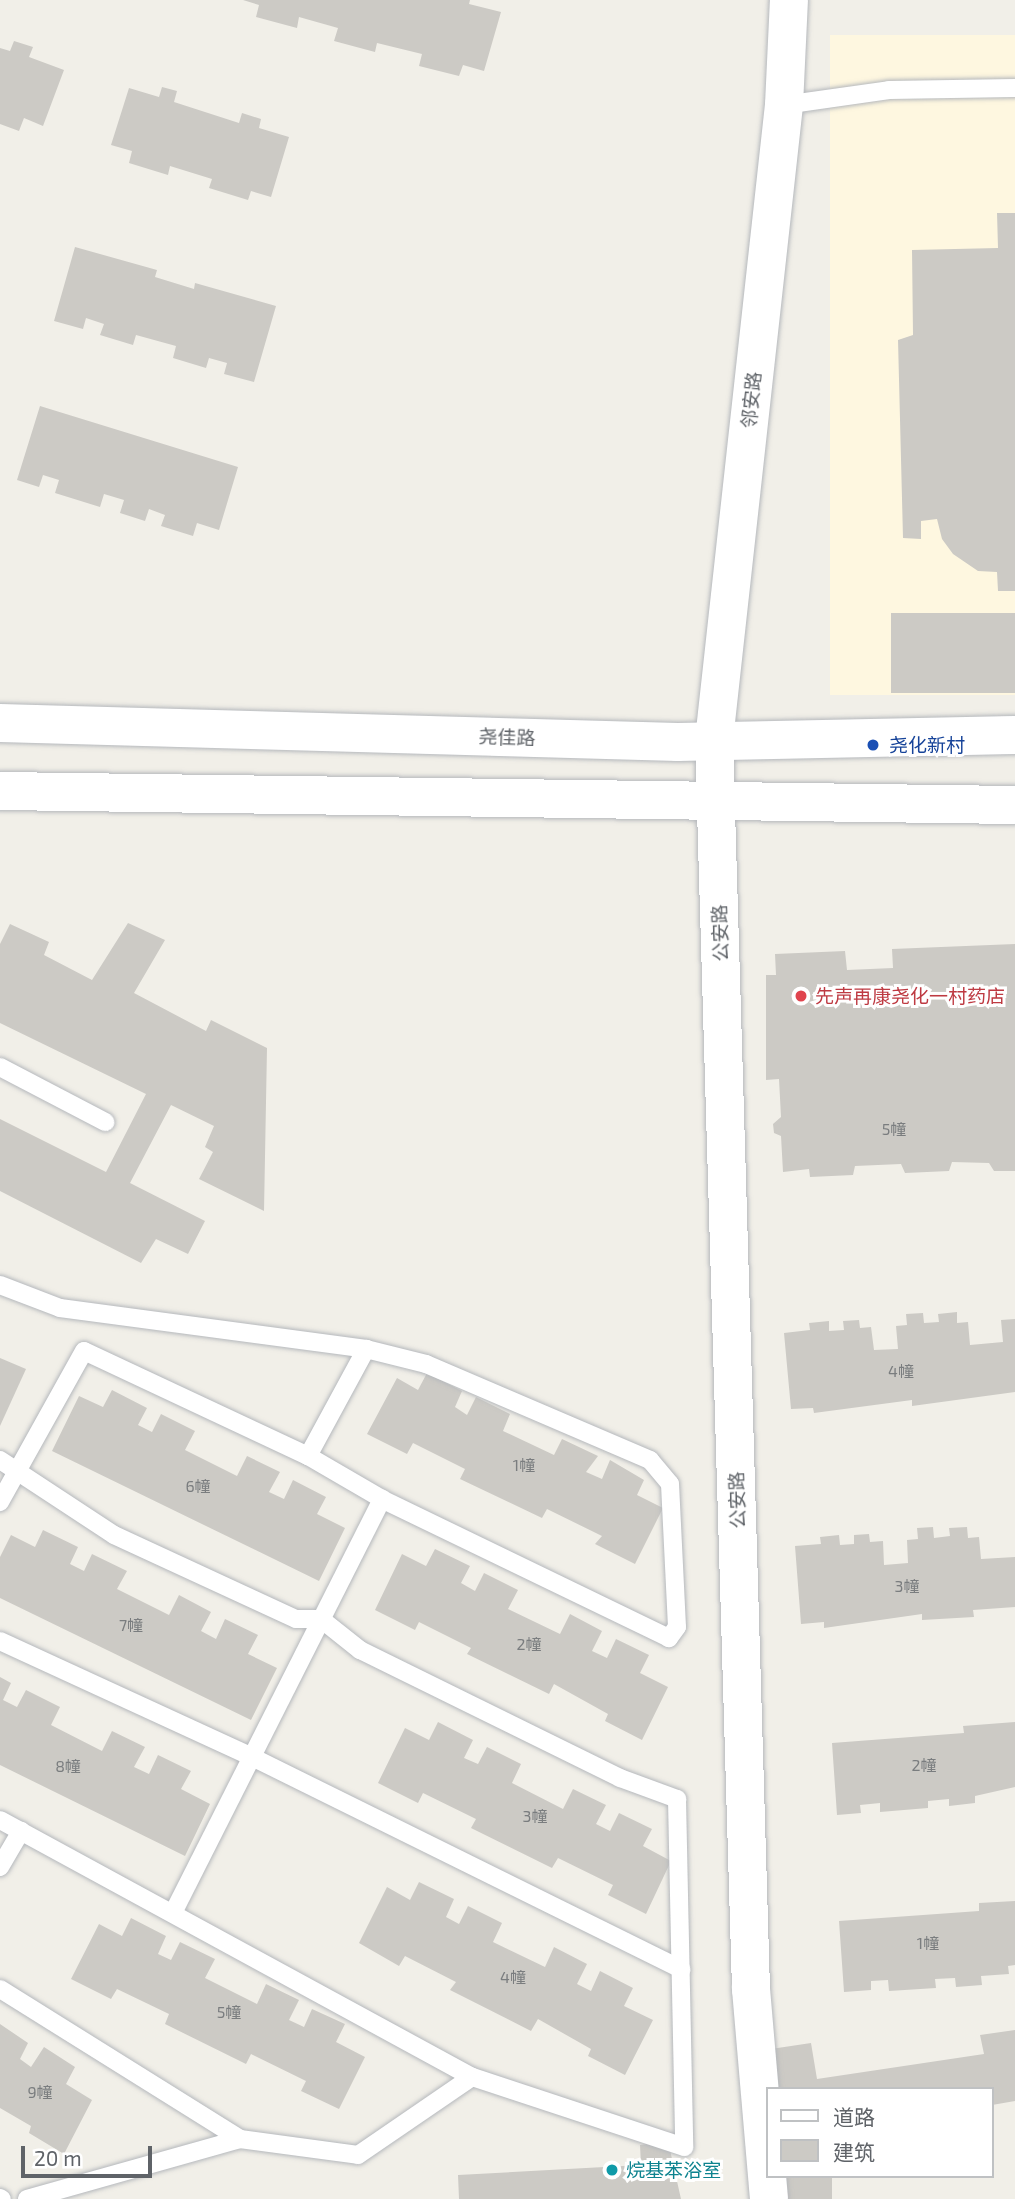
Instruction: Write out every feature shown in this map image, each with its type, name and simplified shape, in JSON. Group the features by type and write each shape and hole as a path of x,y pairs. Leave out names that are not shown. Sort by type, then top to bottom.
{"street":[{"name":"邻安路","path":"716,800 714,740 783,105 789,0"},
{"name":"尧佳路","path":"0,723 714,740 1015,735"},
{"path":"0,791 1015,805"},
{"name":"公安路","path":"716,800 751,1989 766,2164"},
{"name":"公安路","path":"767,2178 769,2199"}],"lane":[{"path":"783,105 889,90 1015,88"},
{"path":"0,1067 105,1122"},
{"path":"0,1284 60,1308 366,1349 426,1364 650,1460 670,1483 677,1626 669,1638 382,1499 308,1456 84,1351 0,1502"},
{"path":"308,1456 366,1349"},
{"path":"0,1460 114,1535 296,1619 321,1619 360,1650 620,1778 677,1799 684,2147 472,2077 0,1820"},
{"path":"173,1913 382,1499"},
{"path":"0,1641 252,1757 681,1969"},
{"path":"0,1867 21,1831"},
{"path":"0,1989 240,2139"},
{"path":"27,2199 240,2139 358,2155 472,2077"}],"shaded area":[{"path":"830,35 1015,35 1015,695 830,695"}],"building":[{"path":"243,0 470,0 469,4 501,12 484,71 463,65 459,76 419,66 422,54 377,43 375,52 334,41 338,28 299,17 297,28 256,17 259,5"},
{"path":"14,41 33,47 29,57 64,70 43,126 24,118 19,131 0,124 0,48 10,51"},
{"path":"162,87 177,91 174,102 239,123 242,113 261,119 259,128 289,137 271,197 251,191 248,200 209,188 212,179 170,166 168,175 129,163 132,151 111,145 129,88 159,97"},
{"path":"997,213 1015,213 1015,591 998,591 997,572 978,571 953,554 942,539 937,519 921,521 921,539 903,538 898,340 913,335 912,250 998,248"},
{"path":"75,247 157,270 155,277 194,289 195,283 276,306 254,382 224,374 227,363 209,358 206,368 173,358 176,346 136,335 133,345 100,335 104,324 86,318 83,329 54,321"},
{"path":"40,406 238,467 219,530 197,523 193,536 161,526 165,515 149,509 145,521 120,513 124,500 104,494 100,507 55,493 59,480 43,475 39,487 17,480"},
{"path":"891,613 1015,613 1015,693 891,693"},
{"path":"128,923 165,940 134,993 206,1031 211,1020 267,1048 264,1211 199,1179 213,1152 205,1147 214,1126 171,1105 130,1183 205,1221 188,1254 156,1239 141,1263 0,1191 0,1119 106,1172 146,1094 0,1023 0,944 10,924 49,942 44,955 92,980"},
{"path":"1015,944 1015,1171 994,1171 989,1163 952,1162 949,1171 905,1173 901,1164 855,1166 853,1175 810,1177 809,1169 783,1172 781,1136 774,1133 773,1124 781,1117 779,1079 766,1080 766,975 776,975 775,954 845,951 847,970 893,968 892,949"},
{"path":"957,1312 957,1323 968,1322 970,1345 1003,1342 1001,1320 1015,1319 1015,1392 912,1406 912,1400 814,1413 813,1408 791,1409 784,1333 810,1330 809,1323 829,1321 829,1331 844,1330 843,1321 859,1320 860,1328 871,1327 874,1350 898,1349 896,1326 907,1325 906,1314 923,1313 924,1323 939,1322 938,1314"},
{"path":"0,1358 26,1369 0,1426"},
{"path":"427,1373 462,1391 455,1407 467,1415 476,1397 510,1414 503,1431 554,1455 562,1439 598,1456 586,1472 602,1479 610,1460 644,1480 637,1495 663,1508 635,1564 595,1544 602,1536 547,1509 542,1518 460,1479 465,1469 413,1443 407,1454 367,1434 397,1378 418,1390"},
{"path":"112,1390 147,1408 138,1425 152,1432 161,1414 195,1431 185,1450 237,1476 247,1456 280,1472 269,1492 284,1499 293,1480 326,1497 317,1514 345,1528 319,1581 52,1451 79,1396 103,1407"},
{"path":"933,1527 934,1538 950,1536 949,1528 967,1527 968,1538 979,1537 981,1559 1015,1557 1015,1607 973,1610 974,1617 922,1620 922,1614 824,1628 824,1622 801,1624 795,1546 821,1544 820,1537 839,1535 840,1545 854,1544 854,1535 869,1534 870,1542 883,1541 884,1565 908,1563 907,1540 918,1539 917,1528"},
{"path":"43,1530 78,1547 70,1564 84,1571 92,1554 127,1571 117,1589 169,1615 179,1595 211,1612 201,1631 216,1639 225,1619 258,1635 248,1654 277,1668 251,1720 0,1598 0,1557 11,1535 35,1547"},
{"path":"435,1549 470,1566 461,1583 475,1591 484,1573 518,1590 508,1609 560,1634 570,1614 602,1631 592,1651 607,1658 616,1639 649,1655 640,1673 668,1687 642,1740 605,1721 608,1714 554,1684 549,1694 467,1654 471,1648 419,1622 415,1630 375,1610 402,1554 426,1566"},
{"path":"0,1677 11,1683 3,1700 17,1707 26,1690 60,1707 51,1725 102,1751 112,1731 145,1747 134,1767 149,1774 158,1755 191,1771 181,1789 210,1804 185,1856 0,1765"},
{"path":"438,1722 473,1740 464,1758 478,1764 487,1747 521,1764 512,1783 563,1809 573,1789 606,1805 596,1824 610,1831 619,1813 652,1829 643,1846 671,1861 646,1914 608,1895 613,1885 558,1858 552,1868 471,1828 476,1819 423,1793 418,1803 378,1783 405,1728 429,1740"},
{"path":"1015,1722 1015,1787 975,1796 975,1803 949,1806 949,1799 928,1801 928,1808 880,1812 880,1803 860,1805 861,1813 837,1815 832,1743 964,1733 963,1726"},
{"path":"419,1882 454,1899 446,1917 459,1924 468,1906 502,1923 493,1942 545,1967 554,1947 587,1964 577,1984 591,1991 600,1971 633,1988 624,2006 653,2020 625,2075 588,2056 591,2049 538,2019 531,2031 450,1990 456,1982 405,1956 399,1966 359,1943 387,1887 410,1900"},
{"path":"1015,1901 1015,1965 1008,1966 1009,1974 981,1976 982,1985 956,1987 955,1978 935,1979 936,1988 889,1991 888,1980 871,1981 871,1990 844,1992 839,1921 979,1911 979,1903"},
{"path":"131,1918 166,1936 158,1954 171,1960 180,1942 215,1959 205,1978 257,2004 266,1984 299,2000 289,2020 304,2027 312,2009 345,2024 336,2042 365,2057 339,2109 301,2091 306,2081 251,2054 246,2064 165,2024 169,2014 117,1989 111,1999 71,1979 99,1924 122,1936"},
{"path":"0,2024 28,2043 20,2059 31,2067 44,2047 75,2067 66,2084 92,2100 64,2154 29,2133 31,2126 0,2108"},
{"path":"1015,2030 1015,2101 994,2105 994,2087 776,2087 771,2049 811,2043 817,2079 984,2054 980,2035"},
{"name":"烷基苯浴室","path":"657,2143 670,2150 681,2199 459,2199 458,2175 641,2165 640,2145"},
{"path":"776,2178 832,2178 832,2199 776,2199"}],"place":[{"name":"尧化新村","path":"873,745"},
{"name":"先声再康尧化一村药店","path":"801,996"},
{"name":"烷基苯浴室","path":"612,2170"}]}
